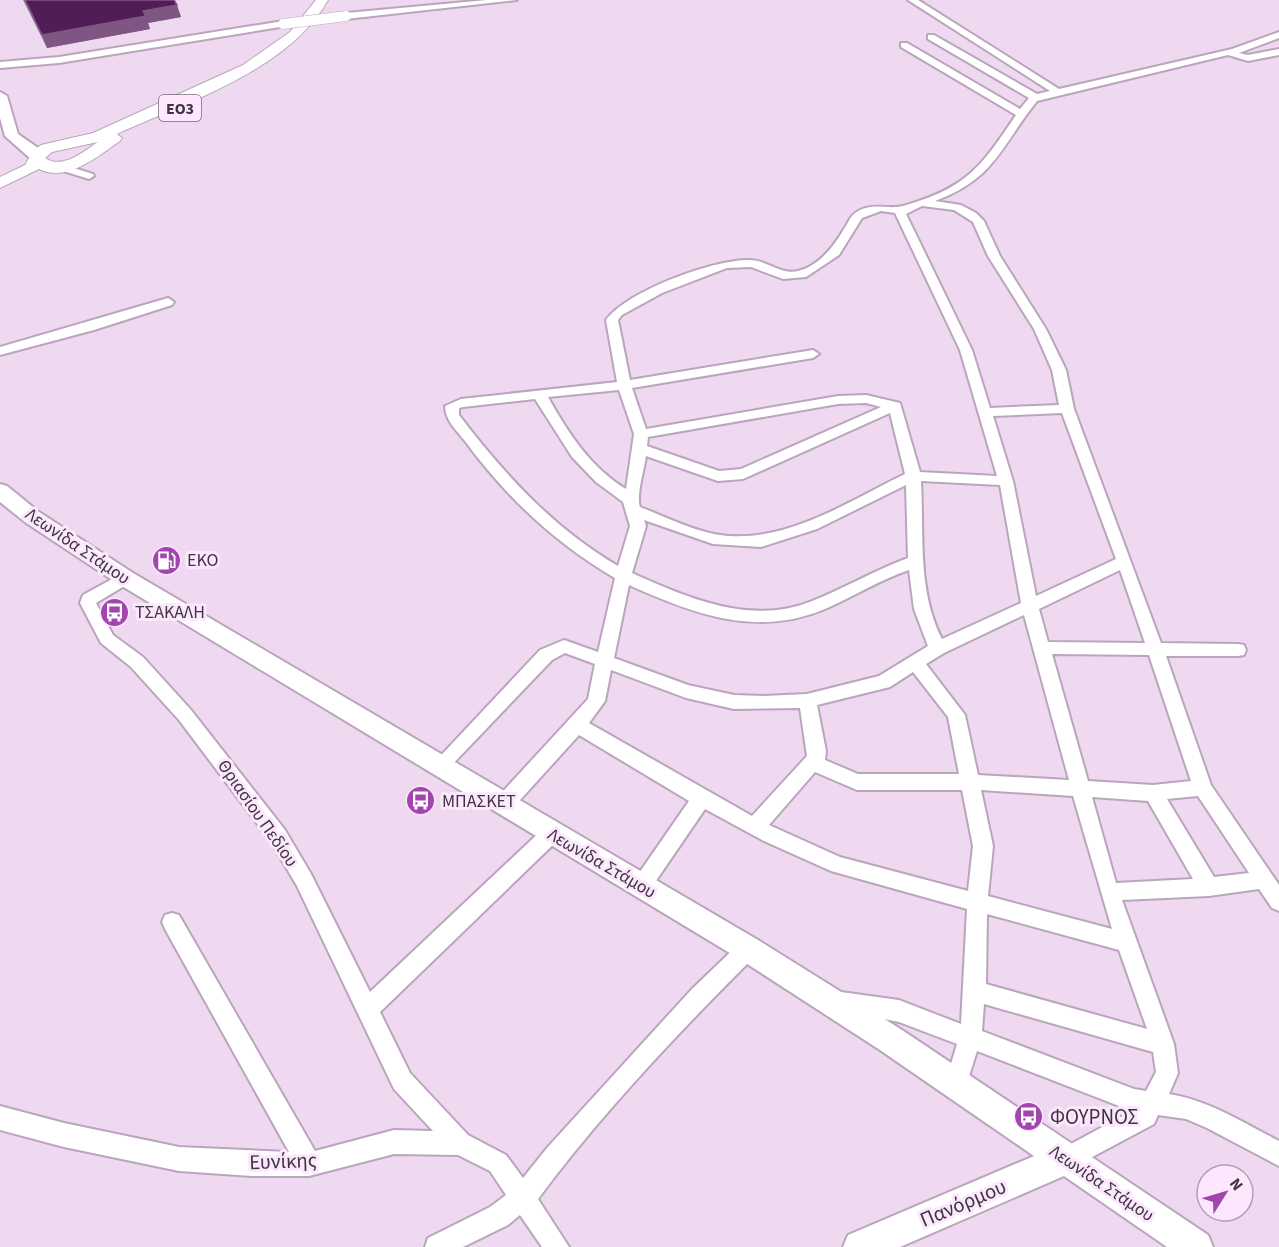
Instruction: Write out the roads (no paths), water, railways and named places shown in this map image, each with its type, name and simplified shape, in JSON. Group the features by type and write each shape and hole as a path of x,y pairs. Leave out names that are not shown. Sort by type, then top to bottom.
{"main road":[{"name":"ΕΟ3","path":"0,183 25,171 42,151 105,134 248,68 295,35 322,0"},
{"name":"ΕΟ3","path":"0,192 90,155 108,141 234,84 265,66 313,29 334,0"},
{"path":"0,96 9,129 15,139 33,150 42,165 57,167"},
{"path":"15,139 37,144 88,145 90,155"},
{"name":"Λεωνίδα Στάμου","path":"0,491 32,517 125,578 441,765 551,834 642,885 748,949 956,1084 1196,1247"},
{"name":"Πανόρμου","path":"860,1247 1066,1159"}],"street":[{"path":"0,65 59,60 283,24 443,4 511,0"},
{"path":"912,0 1018,65 1056,92"},
{"path":"503,805 578,725 596,701 623,577 638,526 632,505 641,441 624,385 614,340 612,320 618,312 657,290 725,265 752,263 783,275 802,274 835,253 858,216 880,208 902,210 948,193 974,177 998,151 1022,114 1036,98 1229,53 1279,35"},
{"path":"931,37 1036,98"},
{"path":"904,45 1022,114"},
{"path":"1229,53 1248,58 1279,52"},
{"path":"924,202 966,210 978,221 994,256 1040,328 1059,370 1067,409 1125,561 1203,788 1279,902"},
{"path":"902,210 901,221 966,350 1006,481 1030,606 1109,892 1163,1044 1167,1072 1146,1116 1066,1159"},
{"path":"0,351 90,327 168,302"},
{"path":"813,354 624,385 461,403 453,406 452,414 477,450 524,502 583,553 623,577 682,602 731,615 765,618 801,612 897,567 914,562"},
{"path":"540,395 562,434 585,464 610,488 632,505 713,539 761,542 812,525 913,476 1006,481"},
{"path":"641,441 838,400 866,399 895,406"},
{"path":"641,441 718,476 730,476 742,474 895,406"},
{"path":"895,406 913,476 914,562 930,635 938,648"},
{"path":"983,411 1067,409"},
{"path":"441,765 546,655 556,648 570,646 686,691 734,702 764,703 807,700 884,682 916,664 938,648 989,622 1030,606 1125,561"},
{"name":"Θριασίου Πεδίου","path":"125,578 88,599 96,622 107,639 137,662 185,715 278,836 304,880 402,1081 460,1143"},
{"path":"1042,648 1238,650"},
{"path":"916,664 956,715 983,846 977,901 975,991 970,1037 956,1084"},
{"path":"755,827 813,763 817,751 807,700"},
{"path":"578,725 755,827 838,865 1125,942"},
{"path":"813,763 857,782 970,782 1153,793 1203,788"},
{"path":"1153,793 1209,887"},
{"path":"642,885 702,798"},
{"path":"366,1010 551,834"},
{"path":"1109,892 1209,887 1263,880"},
{"path":"172,922 309,1164"},
{"path":"437,1247 499,1216 524,1197 555,1156 700,996 748,949"},
{"path":"975,991 1163,1044"},
{"path":"829,1001 899,1011 1134,1100 1154,1101 1186,1108 1215,1120 1279,1154"},
{"name":"Ευνίκης","path":"0,1118 179,1158 309,1164 394,1142 460,1143 498,1163 557,1247"}],"place":[{"name":"EKO","path":"166,560"},
{"name":"ΤΣΑΚΑΛΗ","path":"114,612"},
{"name":"ΜΠΑΣΚΕΤ","path":"421,801"},
{"name":"ΦΟΥΡΝΟΣ","path":"1029,1117"}]}
